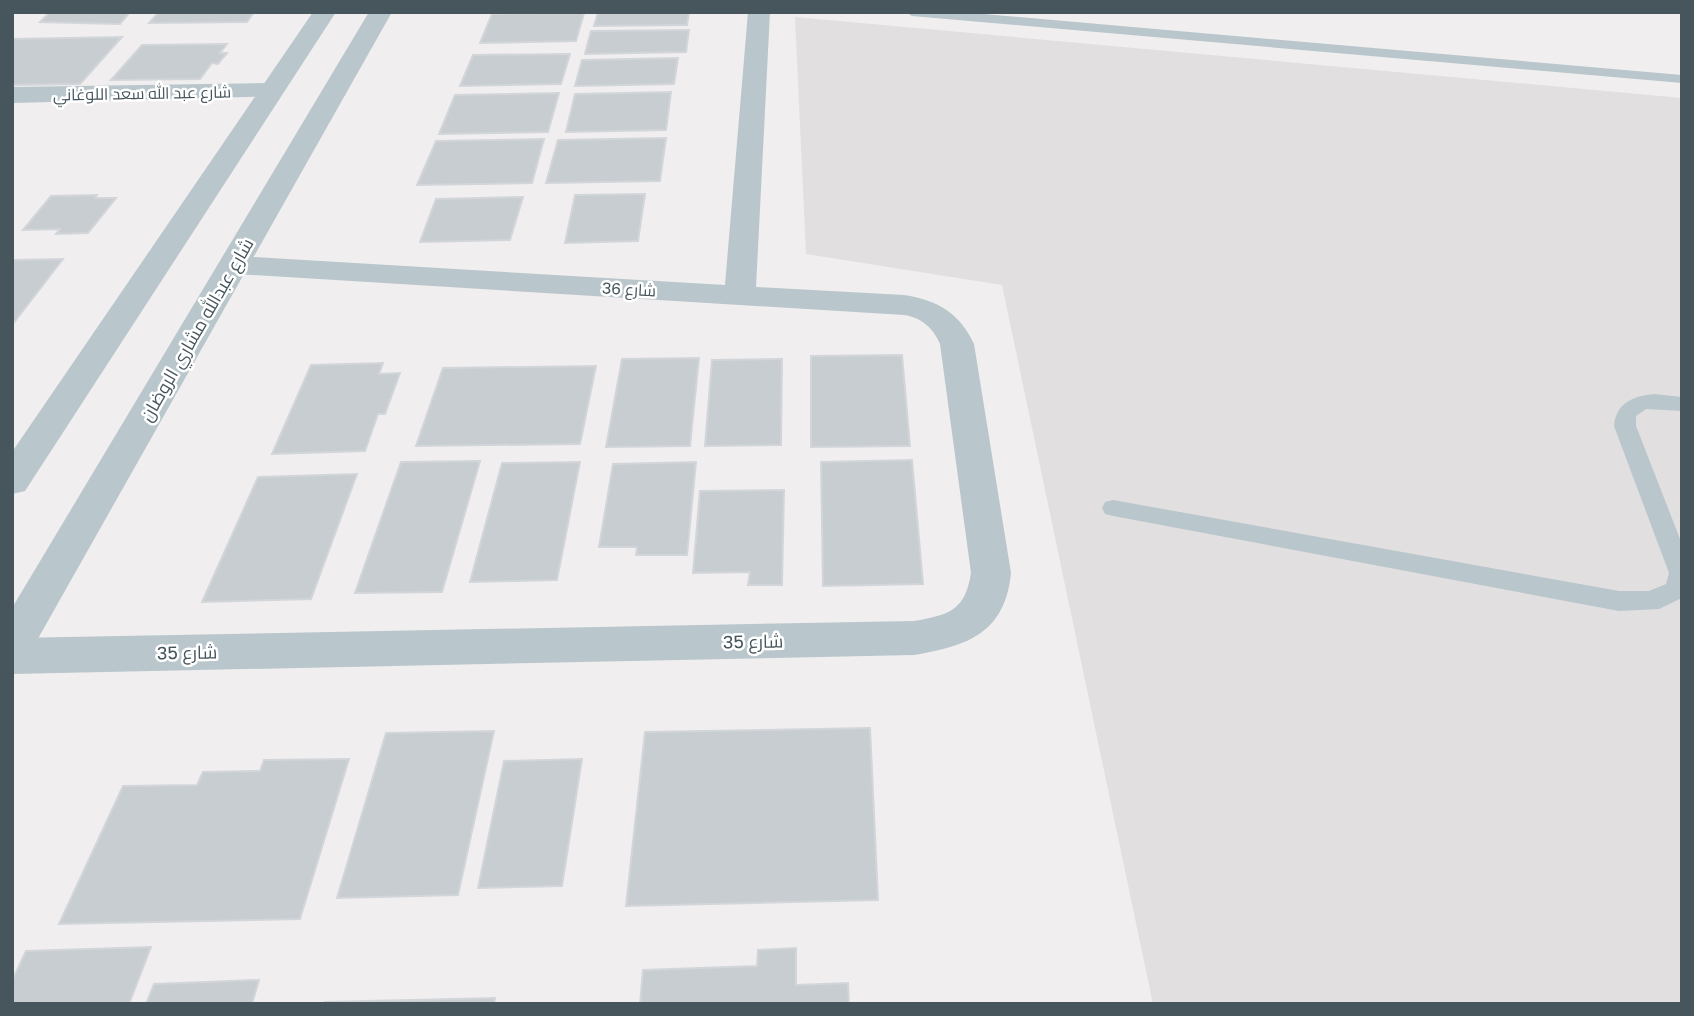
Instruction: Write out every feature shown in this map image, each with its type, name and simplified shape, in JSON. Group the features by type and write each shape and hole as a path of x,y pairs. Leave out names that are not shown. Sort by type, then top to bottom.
{"street":[{"path":"12,481 325,12"},
{"name":"شارع عبدالله مشاري الروضان","path":"12,646 381,12"},
{"path":"740,295 759,12"},
{"name":"شارع عبد الله سعد اللوغاني","path":"12,95 271,90"},
{"name":"شارع 36","path":"236,265 740,295"},
{"name":"شارع 35","path":"12,656 914,638 940,635 969,622 988,601 991,573 957,344 951,329 930,313 913,306 740,295"}],"lane":[{"path":"912,12 1682,79"},
{"path":"1113,508 1619,601 1644,602 1675,592 1681,584 1681,573 1624,418 1629,409 1650,401 1682,404"}],"shaded area":[{"path":"795,17 1682,98 1682,1004 1153,1004 1002,285 806,254"}],"building":[{"path":"50,12 130,12 120,24 40,22"},
{"path":"159,12 254,12 247,22 149,23"},
{"path":"598,12 689,12 687,25 594,26"},
{"path":"584,13 576,41 480,43 492,14"},
{"path":"689,30 686,52 585,54 591,31"},
{"path":"122,37 80,84 12,85 12,39"},
{"path":"227,44 220,53 227,53 218,64 212,63 200,79 111,80 142,45"},
{"path":"570,54 561,84 460,86 473,55"},
{"path":"678,58 674,84 575,86 582,60"},
{"path":"671,92 666,130 566,132 575,94"},
{"path":"559,93 548,132 439,134 455,95"},
{"path":"666,138 660,181 546,183 558,140"},
{"path":"544,139 532,183 417,185 436,141"},
{"path":"645,194 638,241 565,243 575,195"},
{"path":"97,195 95,198 116,198 88,233 56,234 60,229 23,230 51,196"},
{"path":"523,197 510,240 420,242 436,199"},
{"path":"63,259 12,325 12,260"},
{"path":"902,355 910,446 811,447 811,356"},
{"path":"699,358 690,446 606,447 622,359"},
{"path":"782,359 781,445 705,446 712,360"},
{"path":"383,363 379,374 400,373 385,414 378,414 365,451 272,454 311,365"},
{"path":"596,366 580,444 416,446 443,368"},
{"path":"912,460 923,584 823,586 821,462"},
{"path":"480,461 442,592 355,593 401,462"},
{"path":"580,462 557,580 470,582 502,463"},
{"path":"696,462 687,555 636,555 637,547 599,547 613,464"},
{"path":"357,474 311,599 202,602 258,477"},
{"path":"784,490 782,585 748,585 750,572 693,573 700,491"},
{"path":"870,728 878,900 626,906 645,732"},
{"path":"494,731 458,895 337,898 386,733"},
{"path":"349,759 300,919 59,924 123,786 197,785 203,772 260,771 264,760"},
{"path":"582,759 562,886 478,888 504,761"},
{"path":"151,947 129,1004 12,1004 12,981 26,951"},
{"path":"796,948 796,985 848,983 849,1004 640,1004 643,970 757,966 758,950"},
{"path":"259,980 252,1004 146,1004 154,984"},
{"path":"495,998 494,1004 324,1004 325,1002"}]}
